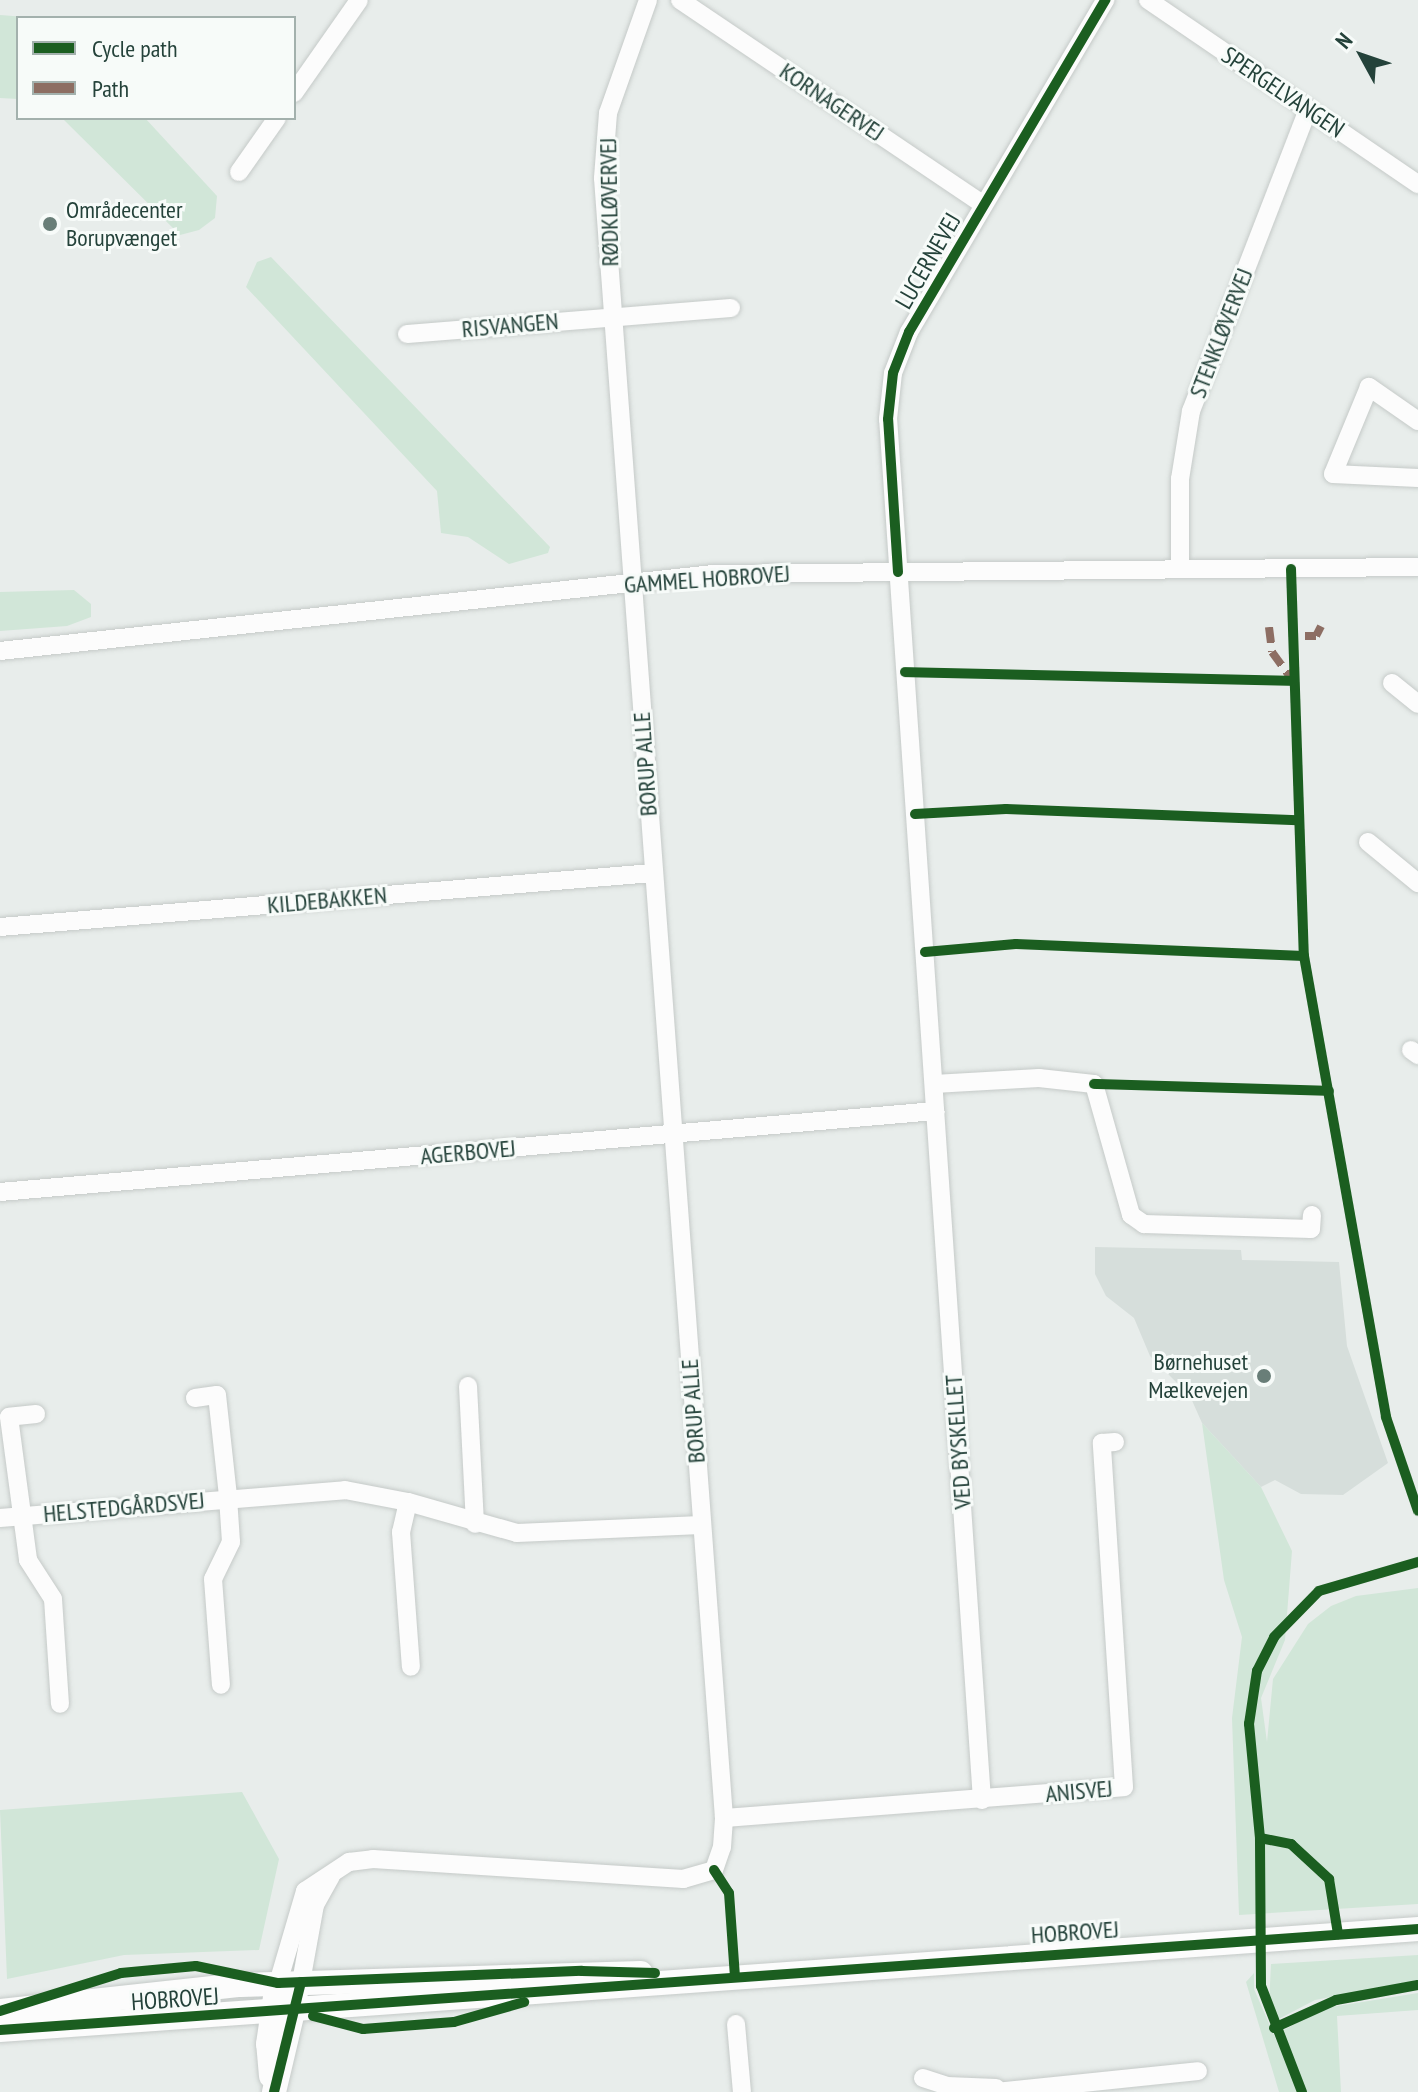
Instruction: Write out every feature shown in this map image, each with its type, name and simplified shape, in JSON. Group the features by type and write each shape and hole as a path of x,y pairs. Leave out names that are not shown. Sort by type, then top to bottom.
{"main road":[{"name":"HOBROVEJ","path":"0,2030 1418,1929"},
{"name":"HOBROVEJ","path":"0,2011 289,1982 582,1971 735,1976"},
{"path":"273,2092 268,2044 283,2012 289,1982"}],"street":[{"path":"296,90 359,0"},
{"name":"RØDKLØVERVEJ","path":"632,583 603,178 608,113 648,0"},
{"name":"KORNAGERVEJ","path":"680,0 983,204"},
{"name":"LUCERNEVEJ","path":"898,572 888,419 893,373 909,332 1105,0"},
{"name":"SPERGELVANGEN","path":"1148,0 1418,184"},
{"name":"STENKLØVERVEJ","path":"1180,567 1180,479 1191,411 1308,109"},
{"path":"239,172 276,120"},
{"path":"613,315 731,308"},
{"name":"RISVANGEN","path":"407,334 613,315"},
{"path":"1418,421 1369,387 1333,474 1418,478"},
{"name":"GAMMEL HOBROVEJ","path":"0,651 713,574 1418,567"},
{"name":"VED BYSKELLET","path":"898,572 982,1800"},
{"name":"BORUP ALLE","path":"289,1982 315,1905 334,1873 349,1862 373,1859 640,1880 696,1878 716,1867 724,1818 632,583"},
{"path":"1392,683 1418,704"},
{"path":"1368,842 1418,883"},
{"name":"KILDEBAKKEN","path":"0,927 653,873"},
{"path":"934,1084 1039,1078 1094,1084 1131,1215 1144,1224 1311,1229 1312,1215"},
{"name":"AGERBOVEJ","path":"0,1192 936,1111"},
{"path":"468,1386 475,1524"},
{"name":"HELSTEDGÅRDSVEJ","path":"195,1398 217,1395 228,1497 231,1542 213,1579 221,1685"},
{"name":"HELSTEDGÅRDSVEJ","path":"36,1414 9,1417 28,1560 53,1599 60,1704"},
{"name":"ANISVEJ","path":"724,1818 1124,1787 1102,1443 1115,1442"},
{"name":"HELSTEDGÅRDSVEJ","path":"0,1518 228,1497 345,1490 408,1502 475,1524 517,1533 566,1534 701,1525"},
{"path":"408,1502 401,1532 411,1667"},
{"path":"736,2024 742,2092"},
{"path":"923,2078 947,2086 996,2090 1114,2086 1198,2071"}],"shaded area":[{"name":"Børnehuset Mælkevejen","path":"1095,1247 1241,1250 1242,1260 1339,1262 1347,1346 1388,1463 1343,1495 1301,1494 1275,1480 1261,1487 1202,1423 1190,1396 1150,1356 1134,1318 1106,1296 1095,1274"}],"green space":[{"path":"0,15 16,16 16,99 0,98"},
{"path":"64,120 147,120 217,196 215,218 199,230 180,235"},
{"path":"271,257 550,547 548,553 509,564 468,537 441,533 437,491 246,287 257,262"},
{"path":"74,590 91,604 91,617 67,626 0,631 0,592"},
{"path":"1202,1423 1261,1487 1292,1551 1285,1640 1261,1698 1267,1742 1273,1679 1308,1624 1331,1606 1356,1596 1418,1588 1418,1904 1239,1915 1232,1718 1242,1637 1224,1580"},
{"path":"242,1792 279,1859 259,1950 124,1955 7,1979 0,1810"},
{"path":"1418,1955 1418,1980 1315,2000 1275,2021 1269,2005 1271,1964"},
{"path":"1254,1973 1254,1989 1299,2092 1279,2092 1246,1982"},
{"path":"1418,1993 1418,2010 1337,2016 1341,2092 1307,2092 1282,2031 1325,2008"}],"marked path":[{"path":"1305,636 1316,636 1321,626"},
{"path":"1269,627 1272,652 1293,681"}],"cycle path":[{"path":"898,572 888,419 893,373 909,332 1105,0"},
{"path":"1291,569 1304,956 1386,1417 1418,1511"},
{"path":"905,672 1294,681"},
{"path":"915,814 1006,809 1298,820"},
{"path":"925,952 1016,944 1304,956"},
{"path":"1094,1084 1329,1091"},
{"path":"1302,2092 1261,1986 1260,1838 1249,1724 1257,1671 1274,1637 1319,1591 1418,1562"},
{"path":"1260,1838 1291,1844 1329,1879 1338,1934"},
{"path":"714,1870 729,1893 735,1976"},
{"path":"0,2030 1418,1929"},
{"path":"0,2011 121,1973 196,1966 278,1983 582,1971 655,1973"},
{"path":"274,2092 301,1982"},
{"path":"1274,2028 1336,2000 1418,1985"},
{"path":"313,2016 363,2029 454,2022 524,2002"}],"place":[{"name":"Områdecenter Borupvænget","path":"50,224"},
{"name":"Børnehuset Mælkevejen","path":"1264,1376"}]}
